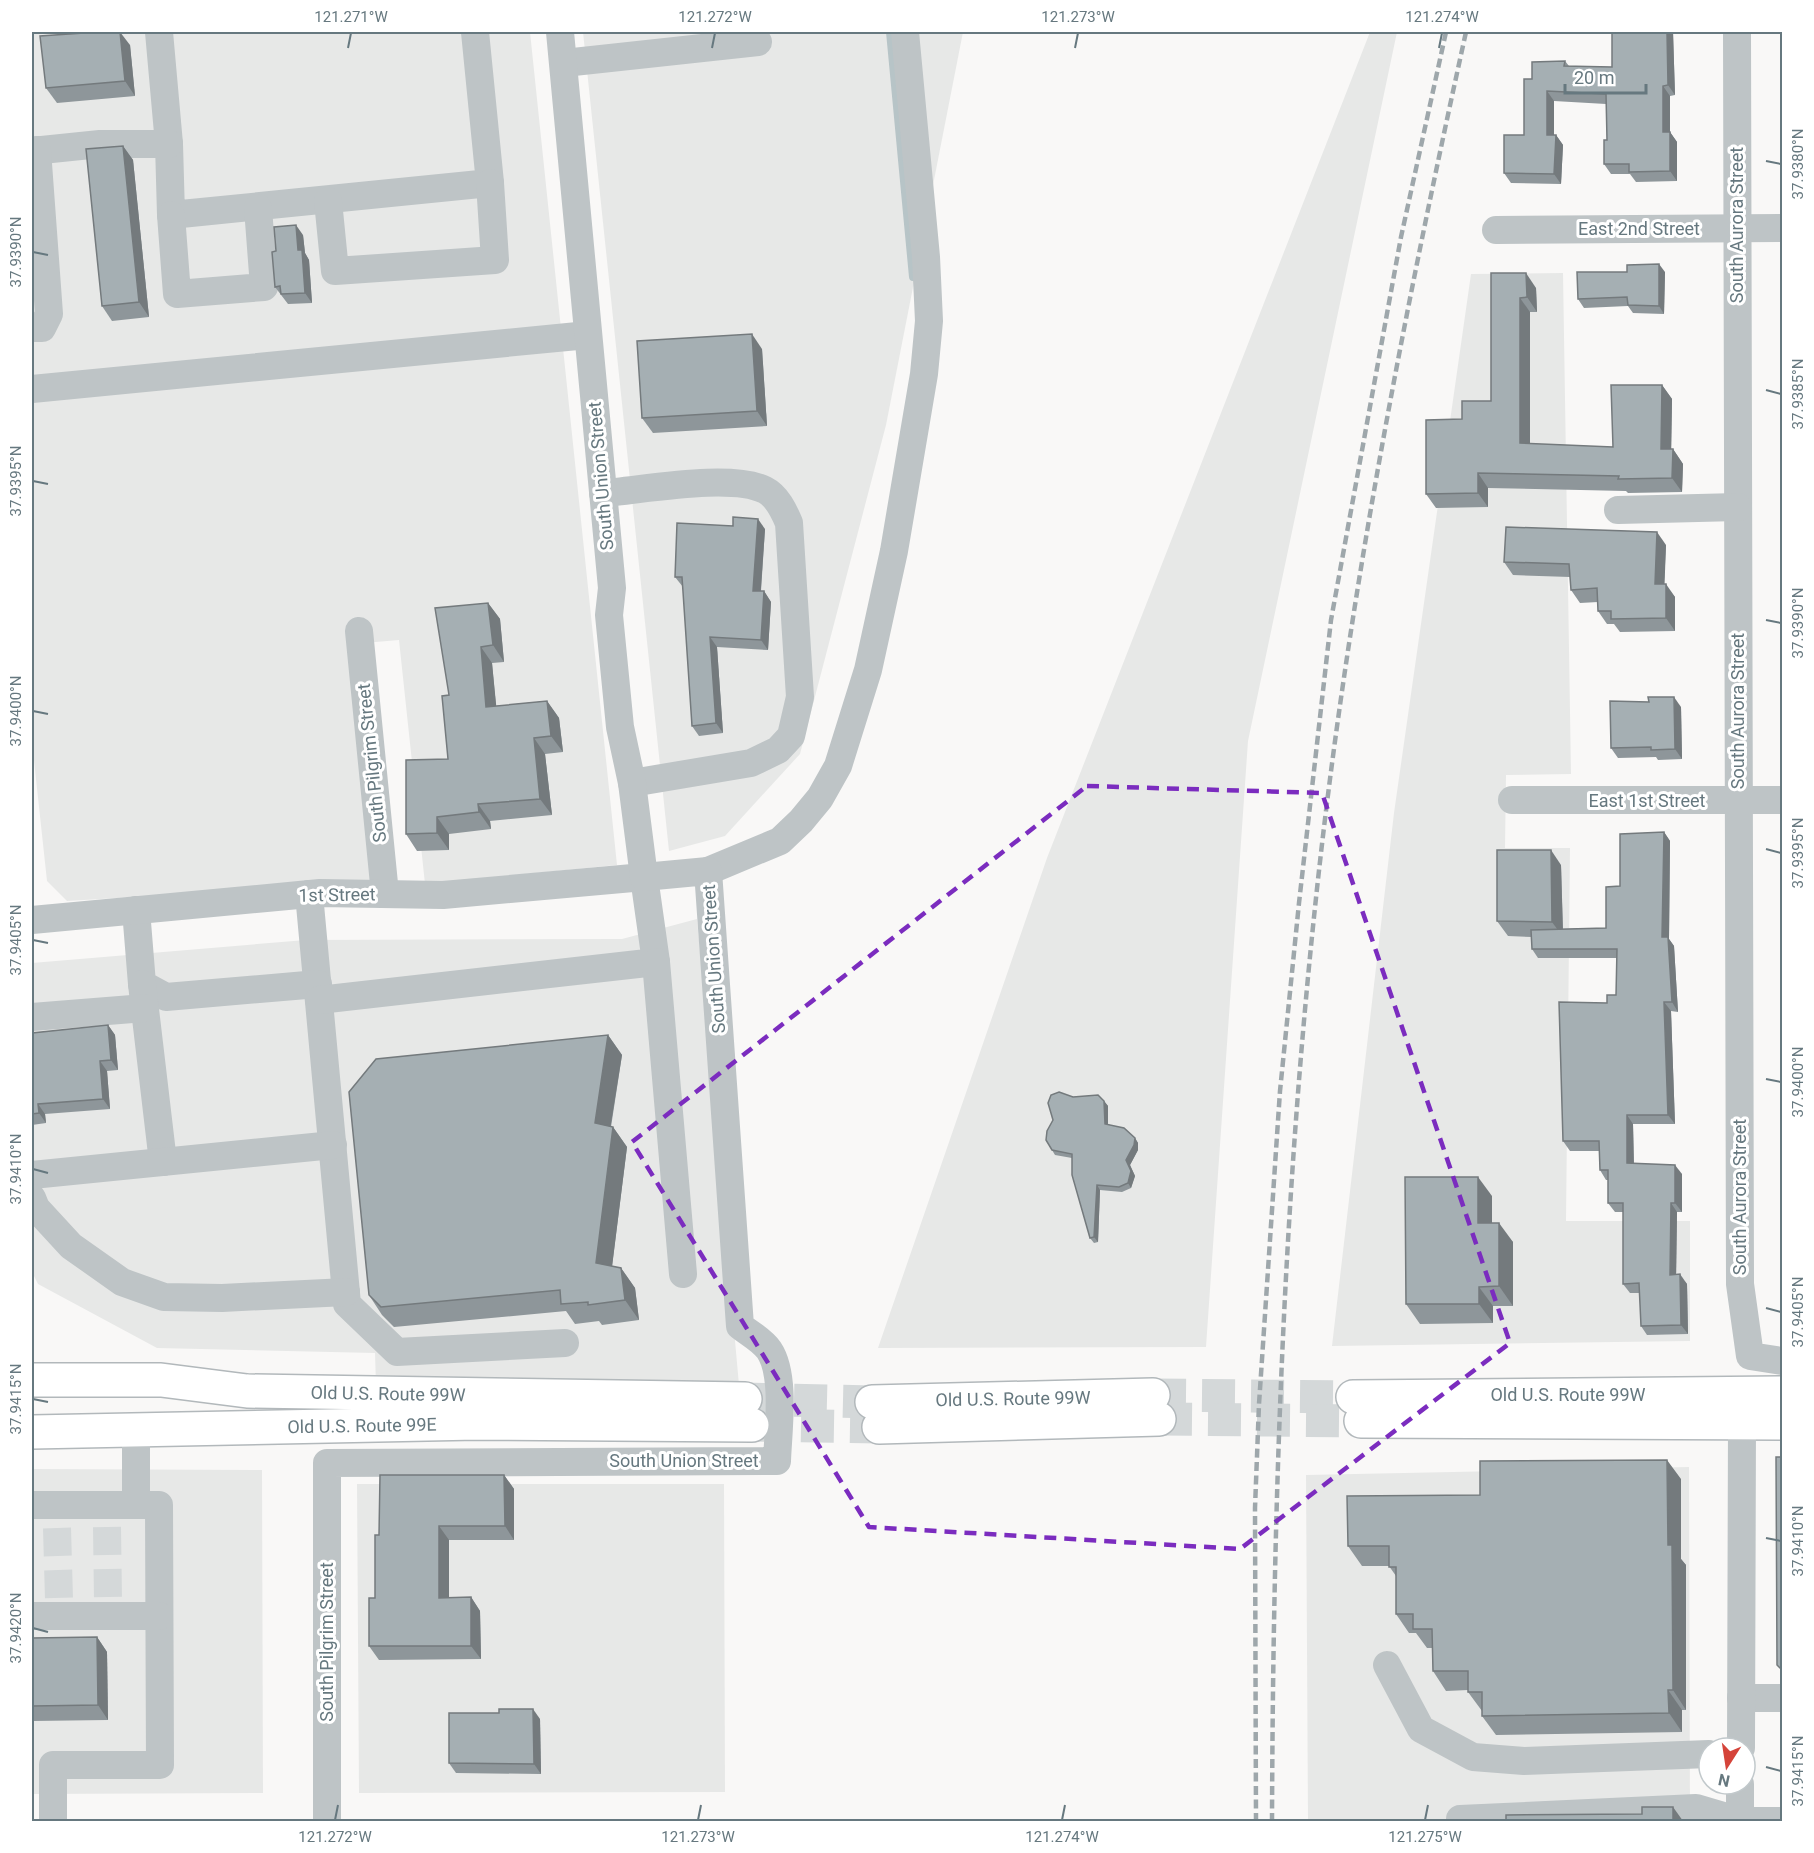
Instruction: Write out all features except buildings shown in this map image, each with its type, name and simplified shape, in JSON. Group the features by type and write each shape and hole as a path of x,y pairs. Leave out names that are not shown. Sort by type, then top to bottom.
{"main road":[{"name":"Old U.S. Route 99W","path":"32,1380 161,1380 248,1391 749,1412 692,1426"},
{"name":"Old U.S. Route 99W","path":"1782,1393 1357,1409 1782,1423"},
{"name":"Old U.S. Route 99W","path":"875,1415 1156,1407"},
{"name":"Old U.S. Route 99E","path":"32,1432 477,1423 692,1426"}],"street":[{"path":"159,32 169,144 177,294 264,287 258,208"},
{"path":"327,201 335,271 495,260 475,32"},
{"name":"South Union Street","path":"327,1463 777,1461 779,1381 774,1359 768,1348 740,1326 708,871 644,877 632,783 620,728 609,615 612,588 560,32"},
{"path":"708,871 780,841 807,814 838,766 868,670 894,551 924,374 929,321 926,257 904,32"},
{"name":"South Aurora Street","path":"1737,32 1740,1284 1750,1356 1782,1361"},
{"path":"564,63 758,42"},
{"path":"32,328 42,328 49,314 34,151 100,144 169,144"},
{"path":"171,215 490,183"},
{"name":"East 2nd Street","path":"1496,230 1782,228"},
{"path":"32,389 588,335"},
{"path":"603,493 728,482 765,490 783,508 789,523 800,697 791,736 778,750 751,763 632,783"},
{"path":"1618,510 1738,507"},
{"name":"South Pilgrim Street","path":"359,631 386,894"},
{"name":"East 1st Street","path":"1512,800 1782,800"},
{"path":"644,877 656,962 683,1274"},
{"name":"1st Street","path":"32,920 309,894 443,895 644,877"},
{"path":"309,894 347,1304 397,1352 565,1343"},
{"path":"136,910 143,996 162,1162"},
{"path":"32,1017 143,996 318,992 656,962"},
{"path":"32,1175 333,1145"},
{"path":"32,1198 36,1208 71,1246 122,1282 164,1298 222,1298 346,1292"},
{"path":"1741,1736 1742,1423"},
{"path":"136,1431 136,1505"},
{"name":"South Pilgrim Street","path":"327,1463 327,1821"},
{"path":"49,1513 107,1516 136,1505 159,1505 160,1765 53,1765 53,1821"},
{"path":"50,1610 108,1608 159,1616"},
{"path":"1388,1665 1421,1730 1473,1757 1524,1761 1697,1754"},
{"path":"1741,1698 1782,1698"},
{"path":"1740,1796 1740,1821"},
{"path":"1460,1821 1460,1819 1696,1809 1740,1821 1782,1821"}],"highlighted area":[{"path":"1087,786 1322,793 1510,1343 1240,1549 869,1527 632,1142"}],"shaded area":[{"path":"32,32 530,32 617,865 425,884 399,640 364,643 388,882 67,901 47,881 32,742"},
{"path":"583,32 963,32 886,425 800,754 725,836 669,851"},
{"path":"1370,32 1397,32 1248,741 1206,1347 878,1348 1047,858"},
{"path":"1563,273 1571,774 1506,775 1505,848 1570,848 1566,1221 1690,1221 1690,1341 1332,1346 1394,813 1471,274"},
{"path":"697,919 739,1385 376,1385 375,1353 157,1348 38,1284 32,1272 32,963 306,940 622,939"},
{"path":"1689,1467 1690,1821 1308,1821 1306,1475"},
{"path":"32,1469 262,1470 263,1793 32,1794"},
{"path":"357,1484 724,1484 725,1792 359,1793"}],"waterway":[{"path":"890,32 913,277"}],"tunnel":[{"path":"1153,1395 1353,1397"},
{"path":"745,1399 872,1402"},
{"path":"1159,1419 1361,1421"},
{"path":"752,1425 879,1427"},
{"path":"107,1527 108,1600"},
{"path":"57,1528 59,1599"}],"railway":[{"path":"1256,1822 1255,1508 1259,1404 1280,1091 1299,903 1331,620 1401,237 1446,32"},
{"path":"1272,1822 1275,1590 1282,1359 1295,1128 1316,898 1360,571 1420,247 1466,32"}]}
